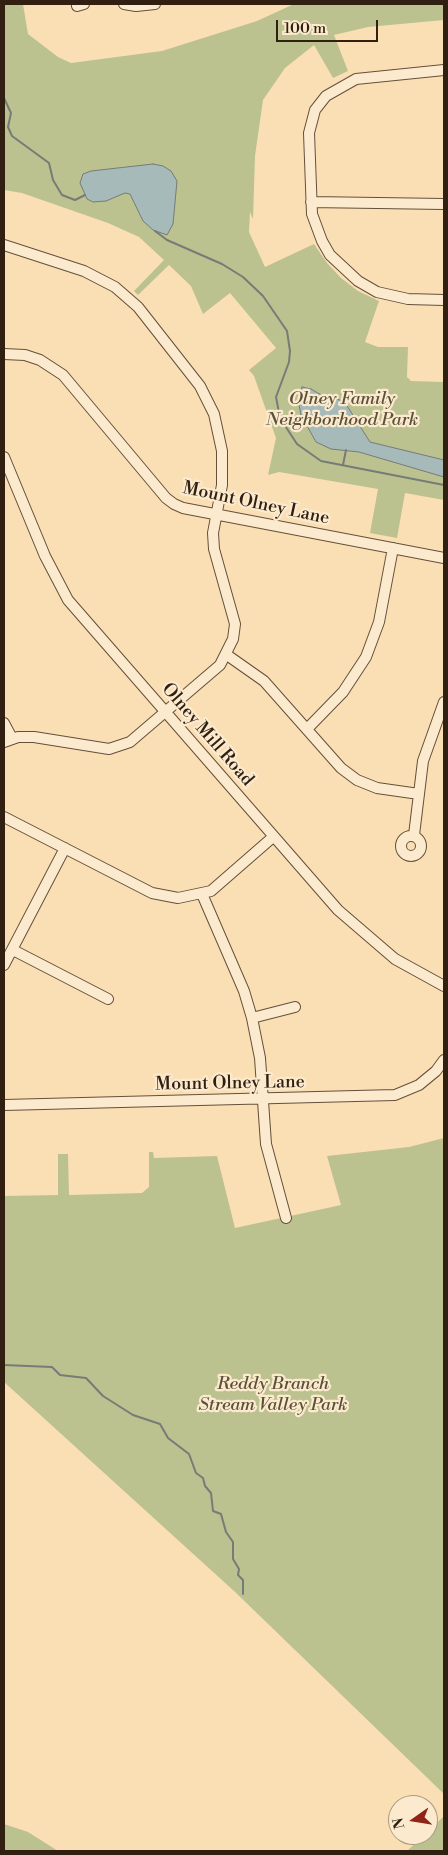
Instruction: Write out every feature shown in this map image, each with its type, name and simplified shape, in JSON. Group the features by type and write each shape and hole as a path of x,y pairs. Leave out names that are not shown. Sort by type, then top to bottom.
{"street":[{"path":"124,4 136,6 155,4"},
{"path":"444,70 356,79 326,96 315,110 310,126 311,202 316,227 322,241 341,267 358,282 388,295 408,299 444,300"},
{"path":"311,202 444,204"},
{"path":"4,245 84,271 115,287 138,307 200,386 214,414 222,451 222,485 213,533 214,549 235,624 233,639 220,665 130,742 109,749 34,737 8,740 4,723"},
{"name":"Mount Olney Lane","path":"4,354 25,355 54,368 63,375 166,498 183,508 444,558"},
{"name":"Olney Mill Road","path":"4,457 46,556 68,600 274,837 356,928 395,960 444,986"},
{"path":"4,485 14,481"},
{"path":"307,729 343,692 366,657 379,622 393,548"},
{"path":"226,655 264,682 341,768 357,780 377,788 419,794"},
{"path":"414,835 428,743 444,702"},
{"path":"4,817 161,896 178,898 202,894 217,887 274,837"},
{"path":"4,965 65,848"},
{"path":"202,894 244,992 252,1018 260,1058 266,1144 286,1218"},
{"path":"13,950 108,998"},
{"path":"252,1018 295,1006"},
{"name":"Mount Olney Lane","path":"4,1105 262,1100 395,1095 420,1085 436,1071 444,1060"}],"green space":[{"name":"Olney Family Neighborhood Park","path":"4,4 23,4 28,34 58,57 71,63 162,51 257,21 294,4 444,4 444,20 368,27 334,35 348,71 333,78 314,45 285,68 263,100 255,156 253,219 250,212 249,232 265,267 314,244 327,263 341,278 358,291 379,301 365,342 378,347 408,347 407,377 411,381 444,382 444,500 405,493 397,538 370,533 378,489 279,472 268,475 276,438 254,376 249,370 276,348 230,293 203,314 191,286 169,265 138,295 134,291 164,260 139,237 108,223 22,193 4,190"},
{"name":"Reddy Branch Stream Valley Park","path":"444,1138 444,1794 234,1591 4,1382 4,1196 58,1195 58,1154 68,1154 69,1195 142,1193 149,1187 149,1152 153,1152 154,1158 217,1156 235,1228 341,1205 327,1156 409,1147"},
{"path":"444,1816 444,1851 407,1851 413,1845 438,1845 438,1822"},
{"path":"4,1824 28,1832 58,1851 4,1851"}],"shaded area":[{"path":"153,164 163,166 171,171 177,181 173,224 167,235 153,230 143,221 130,194 125,193 106,201 93,202 87,199 80,183 83,174 91,171"},
{"path":"302,387 311,389 323,396 344,401 370,442 444,460 444,477 359,452 331,449 316,442 301,415 298,400"}],"waterway":[{"path":"4,98 11,113 8,127 12,136 49,163 53,180 62,195 75,200 85,195"},
{"path":"155,231 167,240 222,264 243,277 263,296 287,331 290,351 289,362 276,397 280,418 297,444 321,461 444,485"},
{"path":"343,465 346,450"},
{"path":"4,1365 52,1367 60,1375 86,1378 103,1396 133,1415 160,1424 168,1438 189,1454 196,1473 203,1478 205,1486 211,1493 213,1511 221,1514 226,1532 233,1542 233,1559 239,1569 238,1575 243,1580 243,1594"}]}
